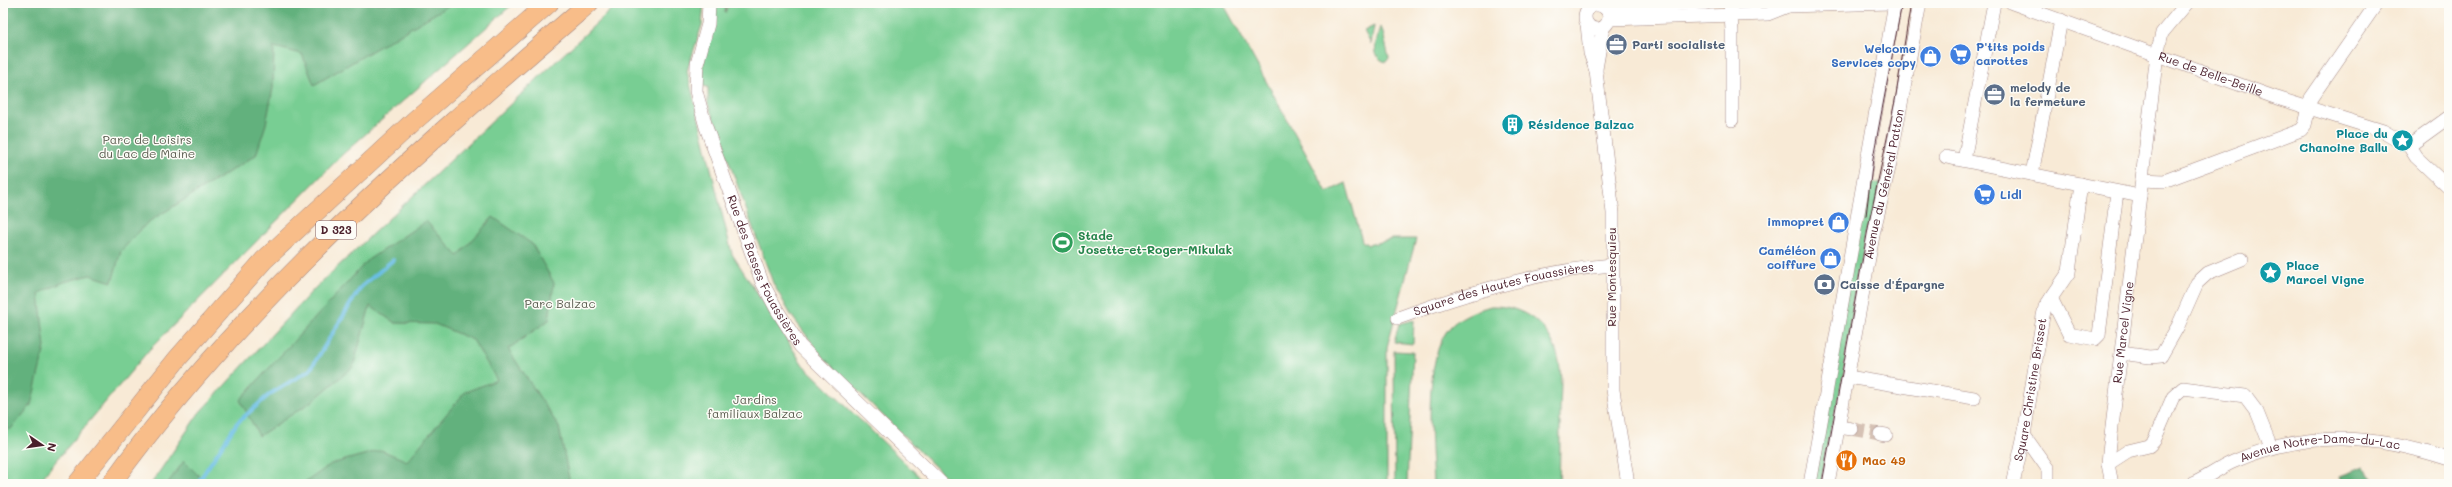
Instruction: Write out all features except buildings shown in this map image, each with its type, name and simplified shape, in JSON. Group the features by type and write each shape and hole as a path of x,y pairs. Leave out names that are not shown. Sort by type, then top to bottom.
{"highway":[{"name":"D 323","path":"77,484 178,358 264,260 414,121 549,3"},
{"name":"D 323","path":"111,484 162,417 284,279 434,136 589,3"}],"street":[{"name":"Rue des Basses Fouassières","path":"709,3 708,24 696,64 696,91 706,127 762,282 777,310 800,346 942,484"},
{"path":"1603,13 1705,3"},
{"path":"1775,3 1788,6 1890,3"},
{"name":"Avenue du Général Patton","path":"1810,484 1895,3"},
{"name":"Avenue du Général Patton","path":"1828,484 1920,3"},
{"path":"1964,160 1994,3"},
{"name":"Rue de Belle-Beille","path":"2012,3 2308,107 2365,124 2409,146"},
{"name":"Rue Marcel Vigne","path":"2112,484 2108,464 2157,54 2162,33 2187,3"},
{"path":"2142,180 2164,181 2301,130 2305,124 2311,98 2377,3"},
{"path":"1586,7 1591,6 1603,13 1730,9 1768,14 1788,6"},
{"name":"Rue Montesquieu","path":"1586,7 1585,17 1590,53 1596,70 1613,213 1613,390 1628,484"},
{"path":"1730,9 1732,30 1732,120"},
{"path":"1587,24 1595,29 1603,13"},
{"name":"Rue Montesquieu","path":"1596,70 1603,13"},
{"path":"2032,174 2061,20"},
{"path":"2449,117 2409,146 2416,157 2449,188"},
{"path":"1946,157 2140,196"},
{"name":"Square Christine Brisset","path":"2013,484 2024,435 2043,316 2052,298 2069,272 2081,184"},
{"name":"Square Christine Brisset","path":"2052,298 2069,334 2088,339 2095,339 2099,335 2117,192"},
{"path":"2121,353 2150,357 2161,356 2178,326 2197,283 2208,273 2242,259"},
{"name":"Square des Hautes Fouassières","path":"1398,318 1483,290 1528,279 1612,265"},
{"path":"1848,376 1974,398"},
{"path":"2108,464 2128,451 2152,444 2174,397 2183,388 2245,396 2257,412 2271,447"},
{"path":"1838,427 1852,429"},
{"path":"2024,435 2048,469 2048,484"},
{"name":"Avenue Notre-Dame-du-Lac","path":"2194,484 2234,461 2271,447 2330,439 2362,439 2406,446 2449,459"}],"green space":[{"name":"Parc de Loisirs du Lac de Maine","path":"3,3 514,3 343,154 149,350 46,473 39,484 3,484"},
{"path":"3,3 453,3 314,85 302,54 274,47 273,88 266,124 256,155 147,223 121,251 112,282 90,275 64,282 39,293 45,347 31,405 10,430 3,427"},
{"name":"Parc Balzac","path":"618,3 704,3 702,25 687,71 732,254 803,365 927,484 151,484 199,413 315,288"},
{"name":"Stade Josette-et-Roger-Mikulak","path":"714,3 726,3 725,13 729,3 1223,3 1327,192 1346,183 1362,241 1368,245 1393,239 1416,239 1387,347 1387,484 953,484 822,356 791,315 773,283 708,104 708,87 702,86 702,71"},
{"path":"1374,26 1371,44 1364,31"},
{"path":"1380,27 1382,29 1389,58 1386,62 1377,56 1376,52 1376,42"},
{"path":"1866,181 1881,184 1824,484 1813,484"},
{"path":"493,217 532,244 554,283 549,320 508,349 559,427 570,484 303,484 331,464 381,450 407,461 465,392 497,380 473,340 435,324 395,323 370,306 353,367 311,402 259,436 240,400 368,260 426,221 458,256"},
{"path":"1491,306 1517,310 1528,316 1538,323 1553,343 1560,368 1561,379 1559,484 1433,484 1430,401 1436,358 1442,340 1455,322 1475,311"},
{"path":"1414,320 1413,344 1394,342 1399,324"},
{"path":"1394,351 1413,352 1407,484 1395,484"},
{"path":"184,461 207,484 167,484"},
{"path":"2363,467 2373,478 2371,484 2342,484 2339,476"}],"waterway":[{"path":"197,484 237,423 270,394 310,370 361,287 393,260"}],"tunnel":[{"path":"1852,429 1880,434"}],"tram line":[{"path":"1866,216 1873,158 1902,3"},
{"path":"1822,484 1870,218 1895,101 1911,3"}],"place":[{"name":"Parti socialiste","path":"1616,45"},
{"name":"P'tits poids carottes","path":"1961,54"},
{"name":"Welcome Services copy","path":"1931,56"},
{"name":"melody de la fermeture","path":"1995,95"},
{"name":"Résidence Balzac","path":"1513,125"},
{"name":"Place du Chanoine Ballu","path":"2403,141"},
{"name":"Lidl","path":"1984,195"},
{"name":"immopret","path":"1839,222"},
{"name":"Stade Josette-et-Roger-Mikulak","path":"1062,243"},
{"name":"Caméléon coiffure","path":"1831,258"},
{"name":"Place Marcel Vigne","path":"2270,273"},
{"name":"Caisse d'Épargne","path":"1824,285"},
{"name":"Mac 49","path":"1847,461"}],"park label":[{"name":"Jardins familiaux Balzac","path":"755,407"}]}
